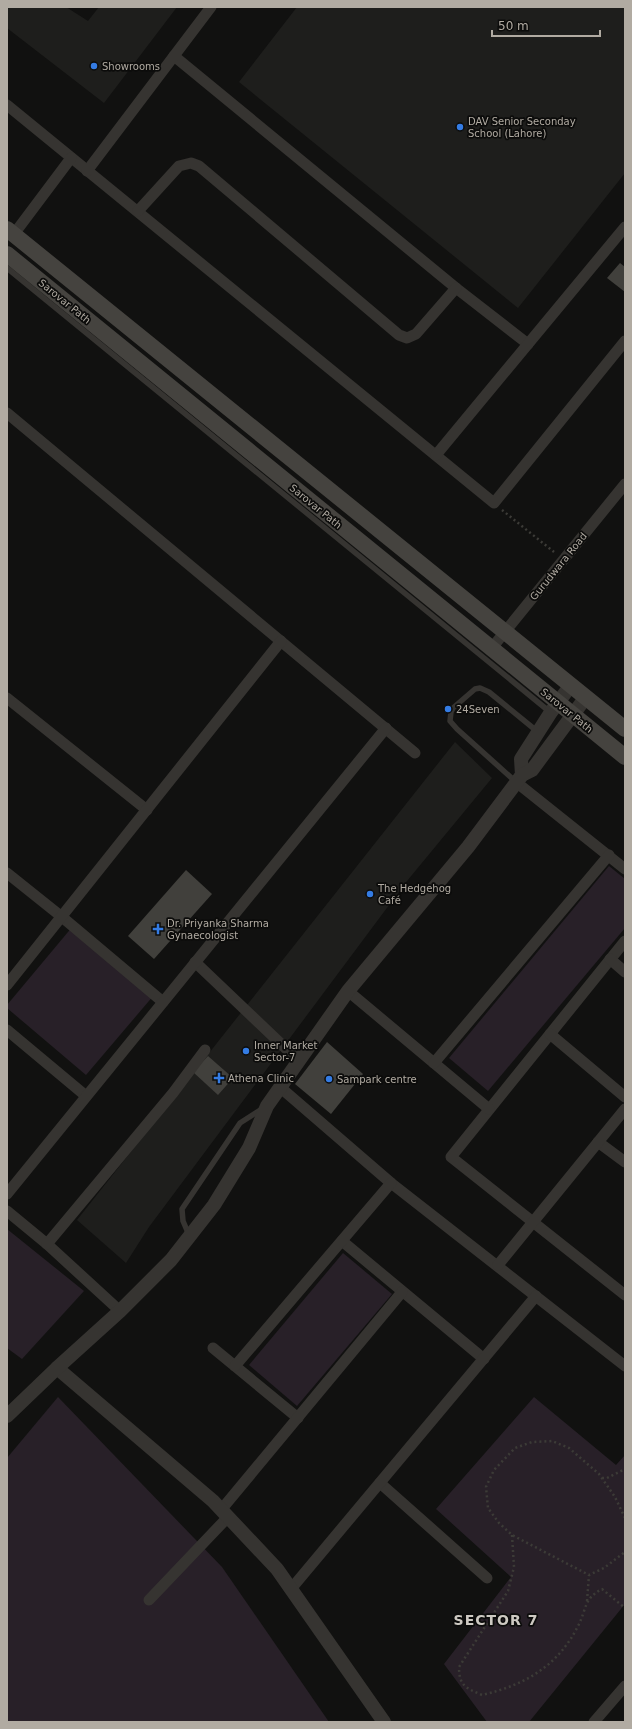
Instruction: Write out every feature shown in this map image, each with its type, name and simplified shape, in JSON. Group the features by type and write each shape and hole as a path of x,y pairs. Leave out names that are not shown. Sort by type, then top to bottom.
{"main road":[{"name":"Sarovar Path","path":"11,232 625,729"},
{"name":"Sarovar Path","path":"7,254 492,648 554,708 572,714 625,757"}],"street":[{"path":"87,171 211,7"},
{"path":"174,56 456,288 528,344"},
{"path":"7,105 494,503 625,341"},
{"path":"11,232 71,158"},
{"path":"138,211 179,166 192,163 199,166 399,335 407,338 416,334 456,288"},
{"path":"436,455 625,227"},
{"path":"7,413 415,753"},
{"name":"Gurudwara Road","path":"492,648 625,484"},
{"path":"7,985 281,641"},
{"path":"519,778 521,759 554,708 571,686"},
{"path":"7,1416 120,1311 171,1260 214,1205 249,1148 267,1106 348,991 468,847 519,778 532,770 586,697"},
{"path":"7,698 147,810"},
{"path":"7,1194 386,728"},
{"path":"519,778 625,869"},
{"path":"434,1063 608,855"},
{"path":"7,873 62,917 162,1002"},
{"path":"625,941 451,1157 625,1295"},
{"path":"610,959 625,972"},
{"path":"195,962 299,1061"},
{"path":"348,991 489,1108"},
{"path":"7,1030 86,1096"},
{"path":"550,1034 625,1097"},
{"path":"47,1244 172,1093 205,1050"},
{"path":"281,1088 391,1182 625,1366"},
{"path":"498,1265 625,1109"},
{"path":"598,1142 625,1162"},
{"path":"235,1366 391,1182"},
{"path":"7,1211 47,1244 120,1311"},
{"path":"342,1241 484,1359"},
{"path":"149,1600 225,1514 298,1418 402,1292"},
{"path":"291,1589 536,1296"},
{"path":"213,1348 298,1418"},
{"path":"57,1368 225,1514 277,1569 384,1722"},
{"path":"380,1482 487,1578"},
{"path":"594,1722 625,1686"}],"lane":[{"path":"7,268 554,708"},
{"path":"519,778 457,729 450,721 451,712 475,689 480,688 489,692 538,732"},
{"path":"190,1236 183,1221 182,1209 240,1123 267,1106"}],"path":[{"path":"494,503 554,552"},
{"path":"589,1575 512,1535 499,1523 488,1508 486,1487 494,1470 515,1448 532,1442 552,1441 569,1448 599,1474 615,1497 625,1518"},
{"path":"602,1478 607,1478 625,1469"},
{"path":"512,1535 514,1567 508,1591 459,1667 459,1678 466,1688 482,1695 512,1686 539,1672 554,1662 568,1644 579,1625 587,1602 589,1575"},
{"path":"589,1575 604,1568 625,1552"},
{"path":"587,1602 593,1594 602,1589 625,1608"}],"shaded area":[{"name":"Showrooms","path":"7,7 66,7 88,21 99,7 177,7 104,103 7,28"},
{"name":"DAV Senior Seconday School (Lahore)","path":"297,7 625,7 625,173 518,308 239,82"},
{"name":"Inner Market Sector-7","path":"455,742 492,778 407,881 149,1227 126,1263 77,1220"},
{"path":"609,866 625,879 625,928 488,1091 449,1058"},
{"path":"73,926 154,995 86,1075 7,1008 7,1005"},
{"path":"7,1229 84,1291 22,1359 7,1348"},
{"path":"343,1253 392,1294 297,1406 249,1365"},
{"path":"58,1397 222,1567 329,1722 7,1722 7,1458"},
{"path":"534,1397 616,1465 625,1455 625,1604 529,1722 487,1722 444,1664 511,1577 436,1509"}],"building":[{"path":"620,263 625,267 625,292 607,278"},
{"path":"186,870 212,894 154,959 128,936"},
{"name":"Sampark centre","path":"327,1042 363,1074 331,1114 295,1084"},
{"path":"208,1056 233,1078 218,1095 193,1072"}],"place":[{"name":"Showrooms","path":"94,66"},
{"name":"DAV Senior Seconday School (Lahore)","path":"460,127"},
{"name":"24Seven","path":"448,709"},
{"name":"The Hedgehog Café","path":"370,894"},
{"name":"Dr. Priyanka Sharma Gynaecologist","path":"158,929"},
{"name":"Inner Market Sector-7","path":"246,1051"},
{"name":"Athena Clinic","path":"219,1078"},
{"name":"Sampark centre","path":"329,1079"}],"district":[{"name":"SECTOR 7","path":"496,1620"}]}
